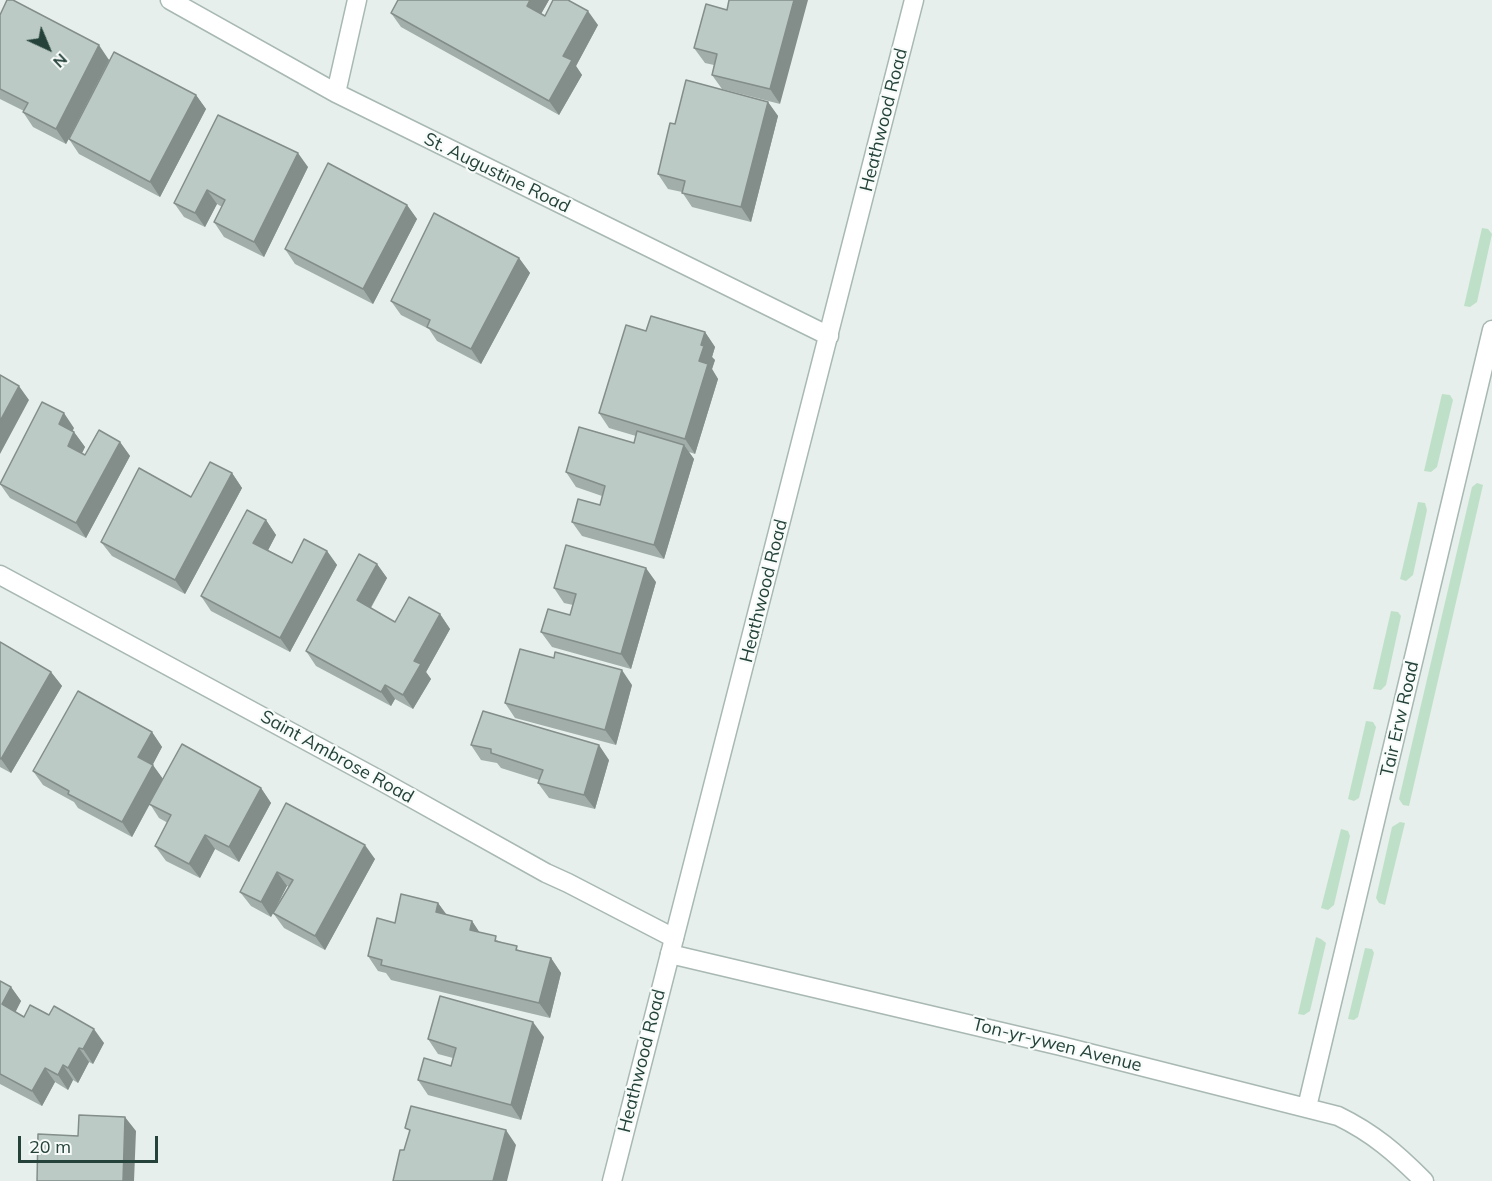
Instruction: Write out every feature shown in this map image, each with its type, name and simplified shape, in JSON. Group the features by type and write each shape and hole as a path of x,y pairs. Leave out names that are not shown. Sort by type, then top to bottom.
{"street":[{"name":"St. Augustine Road","path":"170,0 336,93 830,336"},
{"path":"336,93 357,0"},
{"name":"Heathwood Road","path":"612,1181 830,336 914,0"},
{"name":"Tair Erw Road","path":"1307,1107 1485,393 1492,330"},
{"name":"Saint Ambrose Road","path":"0,575 568,883 672,946"},
{"name":"Ton-yr-ywen Avenue","path":"672,946 1338,1116 1363,1128 1392,1149 1424,1181"}],"green space":[{"path":"1482,228 1488,229 1492,234 1477,302 1470,307 1464,306"},
{"path":"1442,394 1450,395 1453,400 1437,467 1431,472 1424,471"},
{"path":"1477,483 1483,485 1409,806 1403,805 1399,799 1472,487"},
{"path":"1418,502 1425,503 1427,510 1413,575 1406,581 1400,579"},
{"path":"1391,611 1398,612 1401,616 1386,685 1381,690 1373,689"},
{"path":"1366,721 1373,722 1376,727 1359,798 1354,801 1348,799"},
{"path":"1400,822 1405,823 1385,905 1379,903 1376,898 1392,827"},
{"path":"1341,829 1348,831 1350,836 1334,905 1328,910 1321,908"},
{"path":"1316,937 1326,943 1310,1011 1304,1015 1298,1014"},
{"path":"1365,948 1372,949 1374,953 1358,1017 1354,1020 1348,1019"}],"building":[{"path":"7,0 13,0 99,45 56,129 23,112 28,103 0,89 0,15"},
{"path":"398,0 530,0 527,6 545,16 553,0 568,0 588,11 563,56 572,60 549,101 391,13"},
{"path":"729,0 794,0 770,89 712,75 717,54 694,48 706,4 727,10"},
{"path":"114,52 196,95 150,182 69,139"},
{"path":"686,80 768,102 741,207 682,193 685,181 658,174 670,123 675,124"},
{"path":"218,115 298,153 254,242 214,222 225,200 207,190 195,213 174,203"},
{"path":"328,163 407,205 363,289 285,249"},
{"path":"434,213 519,258 471,349 427,327 430,320 391,301"},
{"path":"651,316 705,332 701,345 704,346 699,361 708,364 685,439 599,413 626,325 646,331"},
{"path":"0,375 19,386 0,421"},
{"path":"42,402 64,413 59,424 74,432 68,446 85,455 99,430 120,442 76,523 0,484"},
{"path":"579,427 634,443 637,431 684,445 654,545 572,522 578,499 600,505 605,486 566,472"},
{"path":"210,462 232,473 175,580 101,542 139,468 191,497"},
{"path":"247,510 266,520 253,543 292,563 304,539 327,551 280,638 201,596"},
{"path":"566,545 646,568 621,654 541,632 548,609 570,615 576,594 554,588"},
{"path":"359,554 377,564 357,600 395,622 409,597 440,614 414,661 421,664 403,695 385,685 381,692 306,651"},
{"path":"0,642 51,672 1,759 0,758"},
{"path":"520,649 554,658 555,652 622,670 605,730 505,703"},
{"path":"78,691 152,732 138,757 153,765 122,822 68,794 69,791 33,771"},
{"path":"483,711 599,745 584,795 538,783 543,770 491,753 491,749 471,745"},
{"path":"182,744 261,788 229,847 205,835 189,864 155,846 171,815 149,804"},
{"path":"286,803 365,845 315,936 273,913 293,880 277,872 261,902 240,892"},
{"path":"401,894 438,903 436,912 472,921 470,930 496,936 495,941 517,946 516,950 551,958 539,1003 381,965 382,960 368,956 377,918 395,923"},
{"path":"0,981 11,987 2,1004 24,1017 30,1005 49,1015 54,1006 94,1029 83,1049 79,1048 68,1068 63,1065 58,1075 45,1068 32,1091 0,1074"},
{"path":"440,996 533,1022 511,1105 418,1080 424,1058 451,1066 456,1048 428,1039"},
{"path":"411,1106 506,1130 493,1181 393,1181 400,1150 404,1150 410,1130 405,1128"},
{"path":"79,1115 125,1117 123,1181 37,1181 38,1134 78,1136"}]}
